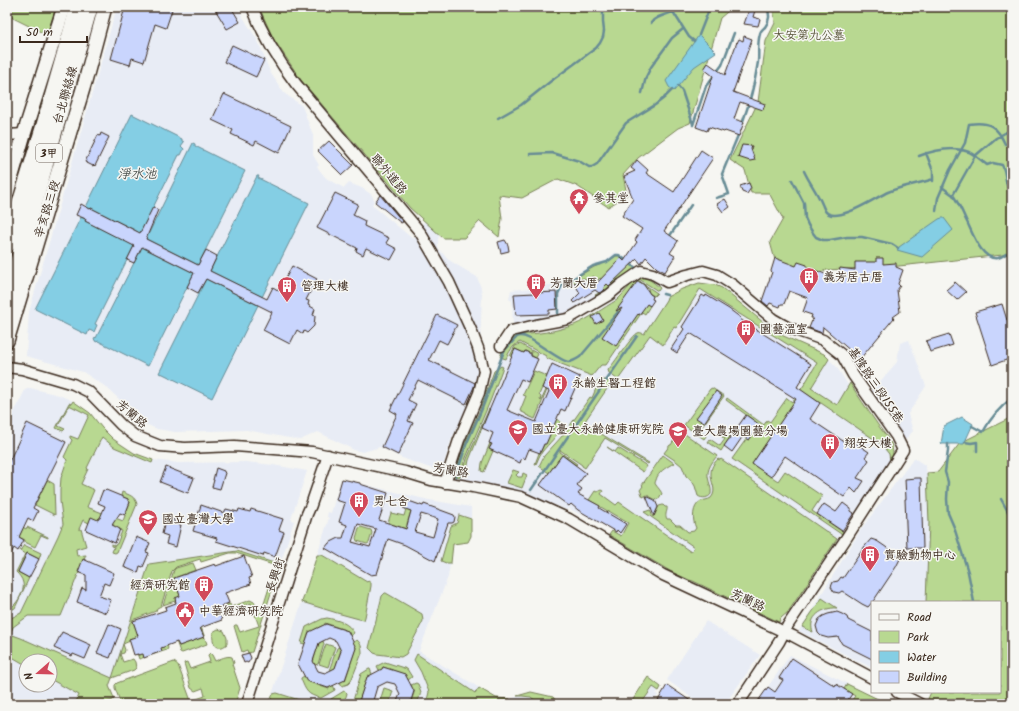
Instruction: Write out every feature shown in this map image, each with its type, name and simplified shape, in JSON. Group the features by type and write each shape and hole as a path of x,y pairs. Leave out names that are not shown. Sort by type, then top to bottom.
{"highway":[{"name":"台北聯絡線","path":"7,245 78,7"},
{"name":"台北聯絡線","path":"7,299 90,7"}],"main road":[{"path":"7,193 64,7"},
{"name":"辛亥路三段","path":"7,341 85,82 105,7"}],"street":[{"name":"聯外道路","path":"252,7 268,43 282,66 420,232 449,282 471,330 478,348 484,371 479,393 459,440 446,476 445,483"},
{"path":"7,135 24,134"},
{"name":"基隆路三段155巷","path":"501,346 511,331 568,319 609,295 641,271 653,274 667,282 703,271 718,275 733,285 773,319 787,327 823,340 842,355 853,376 896,436 903,450 845,540 788,624 779,642 738,704"},
{"name":"芳蘭路","path":"7,367 22,369 73,384 89,392 121,425 136,436 160,446 185,448 235,446 312,452 405,472 445,483 473,487 528,500 569,519 663,575 784,632 871,677"},
{"name":"長興街","path":"247,704 307,514 328,455"},
{"path":"899,693 920,704"}],"shaded area":[{"path":"117,7 239,7 241,14 258,41 270,72 284,93 302,106 313,135 313,155 319,165 317,167 326,178 344,188 349,183 362,188 372,195 374,200 372,205 413,239 425,220 440,233 438,248 446,257 477,277 482,294 479,375 452,438 441,472 402,458 380,447 363,452 354,450 318,432 300,440 247,430 175,432 157,429 141,422 130,413 119,399 106,387 83,372 26,356 29,312"},
{"path":"615,252 630,260 638,269 575,312 513,327 512,301 509,299 511,290 549,285 575,276 594,264 607,260"},
{"name":"臺大農場園藝分場","path":"638,277 648,278 651,280 667,294 667,297 682,289 699,283 715,285 722,288 779,334 821,352 836,366 848,385 850,383 891,445 893,456 890,461 780,619 621,536 582,513 581,515 568,508 567,510 525,493 456,479 454,476 465,443 479,412 503,349 517,334 527,335 574,325 621,296"},
{"path":"909,340 926,386 908,414 913,431 905,440 870,393 897,362 900,343"},
{"name":"國立臺灣大學","path":"30,388 59,395 73,401 90,413 113,439 134,453 153,460 178,463 246,462 307,471 291,519 294,521 280,565 237,551 149,564 104,704 7,704 7,427 25,390"},
{"path":"914,458 926,466 937,601 871,601 871,667 799,631 862,528"},
{"path":"341,479 429,500 471,507 471,536 468,542 453,544 448,577 419,651 496,698 510,699 531,692 553,697 558,704 269,704 329,518 327,517 328,512 331,513"},
{"path":"706,621 760,655 725,704 701,704 667,680"},
{"path":"790,655 888,704 756,704"},
{"path":"648,677 661,687 652,704 630,704"}],"green space":[{"path":"7,7 56,7 47,35 7,15"},
{"path":"259,7 733,7 720,18 690,123 678,128 638,158 623,175 627,195 608,207 577,186 558,179 522,198 499,195 502,219 499,237 480,221 464,238 443,238 410,208 301,80 273,38"},
{"name":"大安第九公墓","path":"773,7 1012,7 1012,254 899,266 826,270 810,277 775,260 770,242 783,219 769,193 751,193 745,170 730,160 758,102 766,41 775,23"},
{"path":"616,256 619,256 637,269 598,299 595,295 599,293 607,284 600,278 598,280 593,276 587,281 584,278 574,283 572,280 594,267 607,262"},
{"path":"638,277 650,280 660,288 658,291 639,279 638,280 657,293 654,296 649,293 648,288 645,286 642,291 647,304 650,306 645,314 642,312 606,365 601,365 592,376 546,358 546,356 520,342 511,349 506,359 500,357 503,349 517,334 553,331 580,323 617,300"},
{"path":"699,283 715,285 722,288 779,334 824,354 829,359 811,388 837,405 850,383 891,443 893,454 890,461 889,454 881,444 802,391 752,464 778,481 785,471 822,496 812,511 843,532 841,534 732,459 747,438 749,440 760,425 726,400 727,398 764,425 767,420 770,422 787,398 792,402 817,363 700,289 676,328 674,327 663,345 650,335 618,380 609,373 608,370 632,338 638,333 644,334 667,297 682,289"},
{"path":"520,344 538,354 536,358 531,355 532,352 530,353 525,351 524,353 515,349 512,357 510,356 515,346"},
{"path":"501,366 503,367 465,460 460,477 454,476 465,443 479,412 494,371"},
{"path":"534,371 547,376 539,395 541,397 541,401 547,390 535,419 520,411 526,396 523,395"},
{"path":"606,380 611,383 585,421 585,424 649,463 648,464 605,438 585,468 560,450 560,452 577,464 576,465 562,455 549,473 539,466 544,456 564,434 590,397 592,398 597,386 595,385 596,382"},
{"path":"712,388 724,396 699,431 706,436 704,439 684,425"},
{"path":"73,401 90,413 113,439 134,453 153,460 152,463 114,447 102,437 81,484 94,490 87,507 123,521 130,502 128,499 121,496 122,492 135,499 137,504 117,552 115,553 112,552 114,547 111,546 111,544 115,546 117,544 122,531 113,528 114,525 101,520 89,523 83,520 79,529 81,529 86,546 76,549 77,556 86,555 61,616 28,616 13,627 10,634 55,653 18,653 18,660 7,654 7,620 21,613 63,524 60,490 61,478 67,460 64,457 72,440 70,436 78,439 89,415 69,405 58,426 65,429 63,431 56,428 69,403 71,404"},
{"path":"489,409 469,460 467,470 464,469 467,459"},
{"path":"1012,417 1012,704 935,704 928,699 931,693 1001,693 1001,601 926,601 929,522 927,473 938,472 960,443"},
{"path":"556,419 559,420 562,425 556,436 539,456 535,464 539,453"},
{"path":"679,432 682,432 717,456 708,471 711,494 707,497 701,498 698,496 695,486 686,476 682,466 664,453"},
{"path":"725,433 730,437 721,451 708,442 710,439 720,446 725,439 722,437"},
{"path":"490,443 489,449 493,451 484,472 481,471 482,463"},
{"path":"607,447 615,452 618,448 647,466 643,472"},
{"path":"663,455 674,463 662,471 657,477 655,483 662,494 660,498 656,500 647,495 643,497 640,490 643,486 642,485"},
{"path":"718,459 721,459 837,539 788,612 779,622 670,571 609,535 612,531 621,536 628,523 589,500 595,491 603,491 601,494 616,505 619,502 691,552 694,547 644,512 650,510 653,517 659,506 663,505 667,507 667,519 670,519 676,525 680,525 688,532 694,531 696,528 693,517 696,506 701,501 710,499 714,492 711,471 713,465"},
{"path":"513,470 519,472 516,475 518,477 522,477 523,473 527,475 522,488 507,483"},
{"path":"47,480 54,484 55,515 35,505"},
{"path":"406,509 411,511 407,524 410,530 388,523 391,513 404,516"},
{"path":"459,515 471,519 471,536 468,542 453,544 451,563 446,563 441,561 451,526 457,523"},
{"path":"23,527 26,529 27,527 48,538 41,535 35,547 19,537"},
{"path":"361,527 371,530 372,533 369,543 367,544 357,541 356,538 359,528"},
{"path":"24,545 41,553 39,559 27,553 26,554 18,572 29,578 22,594 23,589 22,580 16,572 25,554 20,551"},
{"path":"237,551 280,565 252,652 248,653 247,650 242,652 234,626 237,625 240,632 259,626 255,615 261,613 276,566 236,553 230,553 201,562 200,559 176,567 172,571 161,606 157,608 156,611 132,620 136,629 158,621 168,648 167,650 139,659 132,638 129,639 130,641 123,644 149,564"},
{"path":"317,555 322,555 371,583 364,620 302,602"},
{"path":"193,563 196,570 174,578 182,601 176,603 175,601 163,605 174,570"},
{"path":"385,593 422,614 423,621 406,654 401,657 377,654 369,648 382,596"},
{"path":"20,598 15,608 7,612 7,609 12,607"},
{"path":"822,598 837,608 826,609 814,618 812,622 813,632 802,627"},
{"path":"250,600 255,604 253,609 251,603 226,612 224,606 230,604 231,607"},
{"path":"167,616 179,646 204,637 198,622 199,621 207,644 182,653 180,652"},
{"path":"327,618 346,624 354,633 350,636 348,631 325,623 324,626 314,630 313,632 309,631 305,644 301,643 306,627"},
{"path":"218,629 224,631 227,638 227,644 220,647 214,643 213,639 213,632"},
{"path":"357,640 361,646 362,653 351,681 342,686 340,682 342,680 345,681 356,647 353,645 353,642"},
{"path":"323,641 324,644 318,664 315,665 313,662 319,642"},
{"path":"123,644 125,650 124,653 120,654 123,662 133,659 136,668 112,678"},
{"path":"326,644 335,647 328,667 319,664"},
{"path":"339,647 341,650 335,669 331,670 330,668 337,648"},
{"path":"210,653 215,661 226,657 232,657 234,663 232,664 240,688 235,704 121,704 115,688 117,683 174,662 178,665 191,701 205,696 203,688 195,691 191,688 184,663 187,662 190,669 210,662 208,655"},
{"path":"58,654 112,678 109,686 114,698 113,700 105,702 105,704 75,704 79,695 58,683"},
{"path":"417,654 475,693 479,688 496,698 510,699 504,704 426,704 429,692 421,672 414,660"},
{"path":"385,662 407,669 412,677 408,680 405,678 406,675 383,667 382,670 379,670 377,666"},
{"path":"369,669 372,674 371,676 368,675 358,704 352,704 361,674"},
{"path":"304,676 307,677 306,681 329,689 330,685 333,685 335,690 321,698 310,694 304,687 301,679"},
{"path":"648,677 661,687 659,691 653,687 643,701 644,704 642,702 641,704 630,704"},
{"path":"416,683 418,684 421,692 418,700 414,702 411,701 415,690 411,689 411,685"},
{"path":"847,684 888,704 849,704 855,696 844,689"},
{"path":"384,688 393,691 389,704 379,704"},
{"path":"344,691 347,693 343,701 337,704 330,701 331,699"},
{"path":"531,692 553,697 558,704 539,704 531,697 517,696"},
{"path":"277,693 312,704 269,704 273,694"}],"water":[{"path":"699,35 716,52 694,67 674,91 669,87 666,81"},
{"name":"淨水池","path":"132,114 182,139 184,142 181,146 184,149 181,155 179,155 140,234 91,208 86,207"},
{"name":"淨水池","path":"193,143 195,146 245,171 198,265 146,239"},
{"path":"257,176 259,176 258,178 309,203 262,297 210,271"},
{"path":"81,217 86,220 85,221 135,244 95,324 97,325 94,332 89,330 87,335 35,309"},
{"path":"944,218 953,230 922,257 897,250 899,247"},
{"path":"142,247 194,273 148,366 98,341 95,341 94,339 95,337 96,338"},
{"path":"206,279 258,305 212,398 159,373"},
{"path":"962,417 973,424 964,444 941,444 944,426"}],"building":[{"path":"125,7 163,7 172,10 166,28 155,24 144,62 132,58 130,65 111,59"},
{"path":"223,7 231,7 240,22 227,29 216,11"},
{"path":"750,7 756,7 753,17 760,19 758,26 744,24"},
{"path":"744,36 752,39 733,92 765,104 763,110 740,102 734,119 744,122 739,136 709,127 707,131 696,127 713,76 704,69 708,63 725,75 737,42 739,39 743,41"},
{"path":"232,45 264,60 256,77 224,62"},
{"path":"224,94 291,126 279,153 256,141 254,145 231,134 233,130 212,120"},
{"path":"101,133 109,137 95,166 93,166 85,162 98,135 100,136"},
{"path":"329,141 353,165 342,175 318,151"},
{"path":"742,145 752,146 751,149 755,160 750,161 738,157"},
{"path":"701,150 713,158 664,231 678,241 670,253 675,256 665,272 657,268 646,257 641,264 637,259 609,286 607,284 603,288 605,290 599,293 595,290 574,303 572,301 580,293 574,283 582,279 585,287 593,279 597,283 621,258 624,261 637,242 635,240 642,229 622,216 633,199 624,176 635,171 631,168 637,160 648,170 646,173 674,192"},
{"path":"749,183 751,188 747,194 742,192 740,186"},
{"path":"335,193 358,204 353,215 365,221 364,226 389,238 386,243 397,249 391,260 366,248 363,255 356,251 357,248 317,228"},
{"path":"380,195 403,222 401,223 375,202"},
{"path":"725,199 730,207 723,212 717,204"},
{"path":"81,204 140,233 153,207 158,210 146,239 198,265 206,250 217,256 210,271 267,299 273,287 279,291 292,266 317,279 306,300 309,301 308,305 315,309 313,315 315,316 314,326 307,333 304,331 303,334 297,330 290,344 263,330 272,312 206,279 198,293 187,287 194,273 142,247 134,263 127,260 134,246 76,215"},
{"path":"505,240 509,251 501,253 498,242"},
{"path":"775,258 796,266 798,262 828,275 838,276 840,268 855,270 855,262 876,262 876,258 883,258 883,264 896,263 896,267 903,270 898,284 900,286 897,290 900,312 893,317 894,318 860,359 823,327 822,333 809,328 813,318 811,318 812,315 803,312 808,298 789,291 784,304 781,304 780,307 770,303 768,306 762,301"},
{"path":"637,282 644,285 653,296 652,299 654,300 650,306 647,304 639,315 638,314 616,346 602,337 622,308 616,311"},
{"path":"955,282 966,292 957,300 946,290"},
{"name":"芳蘭大厝","path":"556,292 557,309 549,310 549,314 516,315 514,294"},
{"path":"702,295 705,297 706,295 729,309 741,318 740,319 811,364 797,387 820,403 810,419 846,443 848,438 869,452 865,457 869,460 857,478 864,481 856,493 851,488 844,497 785,456 771,477 752,464 796,399 690,333 677,353 671,349 684,329 682,327"},
{"path":"1002,304 1007,320 1012,319 1012,358 992,365 975,312"},
{"path":"599,313 603,320 596,324 592,317"},
{"path":"437,315 457,325 447,344 439,340 429,360 475,383 474,387 466,404 418,380 408,400 416,404 408,421 413,423 398,455 382,447 397,414 390,410"},
{"path":"949,334 953,345 930,352 926,341"},
{"name":"永齡生醫工程館","path":"515,349 524,353 525,351 538,359 528,382 521,379 507,410 536,422 549,391 542,388 552,364 580,377 565,411 561,409 546,444 544,444 540,453 529,449 525,459 522,457 520,463 489,449 492,444 489,443 493,433 482,428"},
{"path":"716,391 722,396 704,423 696,418"},
{"path":"746,415 760,425 749,440 743,436 732,452 724,446"},
{"path":"27,423 66,442 33,508 38,511 33,521 28,518 19,537 24,540 18,551 14,548 7,561 7,466"},
{"path":"562,455 586,473 577,485 582,489 578,494 600,506 599,508 626,524 620,533 578,510 571,504 569,506 540,485"},
{"path":"166,467 194,478 188,493 160,482"},
{"path":"216,468 224,471 225,473 220,489 212,487"},
{"path":"921,478 923,548 907,548 905,479"},
{"name":"男七舍","path":"342,479 360,483 388,493 379,520 406,529 411,511 403,508 406,500 423,506 424,504 454,515 455,517 454,522 448,523 435,561 405,545 388,539 377,574 371,575 325,548 329,543 339,538 343,538 347,525 339,522 345,503 336,500","holes":["421,514 438,519 433,537 415,532","358,524 376,529 370,547 352,542"]},
{"path":"103,490 128,499 130,502 125,515 120,513 112,525 120,529 115,543 86,530 91,517 98,520 100,518 105,506 98,503"},
{"path":"646,496 655,500 658,507 654,516"},
{"path":"843,503 854,513 842,531 817,514 824,504 836,512"},
{"path":"201,505 224,513 226,509 238,512 239,509 250,512 251,509 283,519 279,530 284,532 275,557 264,553 263,556 216,541 217,538 193,531"},
{"path":"166,517 174,519 174,523 181,525 176,547 166,544 168,536 162,534"},
{"path":"136,537 150,543 146,552 149,553 143,567 140,566 138,573 124,567"},
{"name":"實驗動物中心","path":"871,539 877,541 896,554 900,559 868,607 842,591 839,593 834,592 831,587 833,582 838,581 841,577 843,578"},
{"path":"27,553 39,559 29,578 18,572"},
{"name":"經濟研究館","path":"244,556 252,577 249,578 251,584 225,593 229,603 221,606 223,613 220,614 222,620 200,628 204,637 179,646 177,642 161,648 162,651 144,658 143,654 134,655 129,639 138,636 133,621 166,610 165,607 176,603 175,598 180,596 174,578"},
{"path":"83,559 114,573 109,585 104,583 99,596 111,600 106,613 77,602 82,588 86,590 86,575 78,572"},
{"path":"837,612 842,614 847,617 848,620 871,632 871,658 842,644 838,637 828,638 821,636 818,633 816,626 819,619 828,614"},
{"path":"109,624 121,629 110,658 97,653"},
{"path":"326,624 348,631 356,648 345,680 328,688 307,681 298,664 309,632","holes":["329,638 336,641 341,651 335,668 325,673 318,671 313,661 319,643"]},
{"path":"62,632 91,645 85,659 73,654 72,656 54,648"},
{"path":"249,653 251,658 248,663 244,663 241,655"},
{"path":"792,658 835,686 836,684 852,694 845,704 756,704 768,687 775,692 783,680 779,678"},
{"path":"383,667 405,674 414,691 410,704 396,704 400,694 395,684 387,682 377,687 372,704 358,704 367,677"},
{"path":"667,685 695,704 656,704"}],"waterway":[{"path":"498,118 521,105 596,48 603,37 603,7"},
{"path":"670,7 689,37 694,41"},
{"path":"699,35 710,7"},
{"path":"742,124 758,62 760,33 769,20 767,7"},
{"path":"651,23 658,17 673,12"},
{"path":"642,93 646,77 651,67 672,38 683,29"},
{"path":"693,125 706,86 722,65 734,33"},
{"path":"678,86 682,91 693,124"},
{"path":"530,154 552,153 579,161 589,167 592,167 597,164 626,123 655,105 672,90"},
{"path":"936,211 938,198 950,170 965,143 969,124 982,123 992,126 999,133 1005,144"},
{"path":"942,187 953,195 975,156 996,138 1012,129"},
{"path":"716,198 729,194 722,174 739,133"},
{"path":"919,156 931,152 957,149 969,152 987,165 993,163 1002,165 1005,172 1007,187 1012,194"},
{"path":"926,153 933,171 933,181"},
{"path":"804,171 826,212 832,215 839,215 848,212 899,188 933,179"},
{"path":"792,180 804,203 805,218 816,237 823,240 862,237 892,244 898,248"},
{"path":"953,195 974,238 987,255 992,258 998,258 1012,251"},
{"path":"669,237 691,205"},
{"path":"558,319 558,294 563,283 593,266 607,262 616,255 619,255 637,269"},
{"path":"663,294 667,295"},
{"path":"456,476 466,445 504,351 517,337 527,337 560,359 571,362 580,357 618,312"},
{"path":"531,490 637,336"},
{"path":"972,426 983,432 1003,405 1012,398"},
{"path":"965,442 977,442 977,451"},
{"path":"948,444 945,472 948,482 948,513 968,572 974,601"},
{"path":"1001,499 1012,519"}],"place":[{"name":"參其堂","path":"579,215"},
{"name":"義芳居古厝","path":"809,294"},
{"name":"芳蘭大厝","path":"536,300"},
{"name":"管理大樓","path":"287,303"},
{"name":"園藝溫室","path":"746,346"},
{"name":"永齡生醫工程館","path":"558,400"},
{"name":"國立臺大永齡健康研究院","path":"518,446"},
{"name":"臺大農場園藝分場","path":"678,448"},
{"name":"翔安大樓","path":"830,460"},
{"name":"男七舍","path":"359,518"},
{"name":"國立臺灣大學","path":"148,536"},
{"name":"實驗動物中心","path":"870,572"},
{"name":"經濟研究館","path":"204,602"},
{"name":"中華經濟研究院","path":"185,628"}]}
